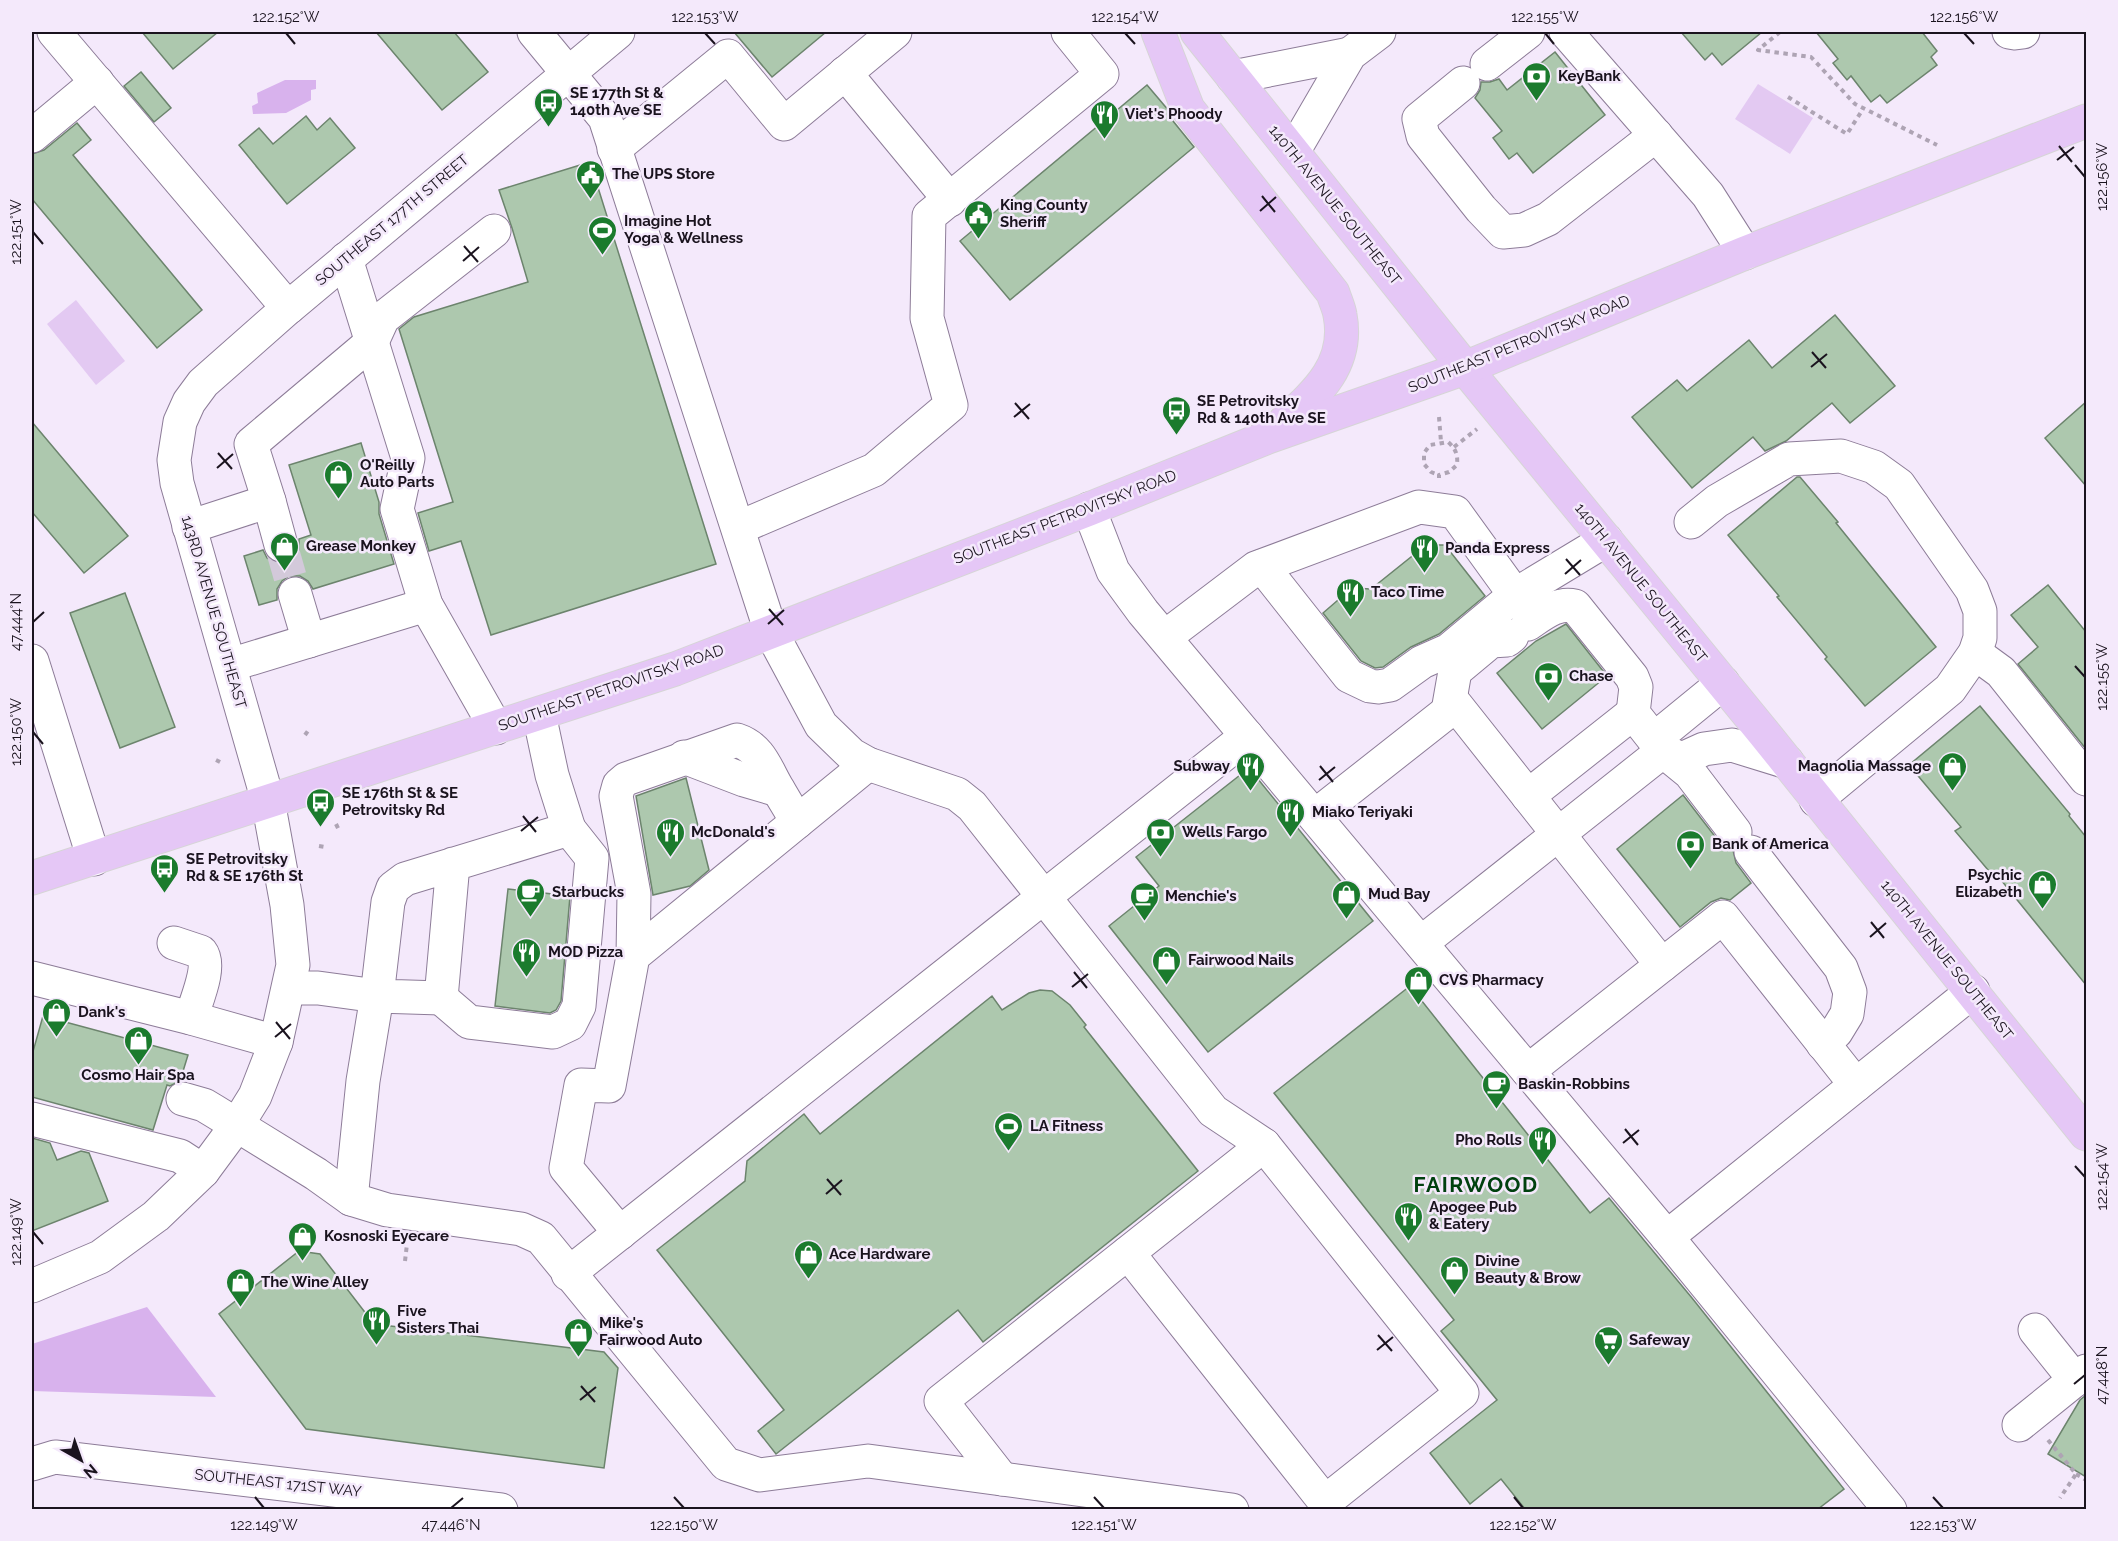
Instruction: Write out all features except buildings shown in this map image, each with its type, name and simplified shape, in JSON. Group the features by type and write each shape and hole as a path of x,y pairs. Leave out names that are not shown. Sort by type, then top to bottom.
{"main road":[{"path":"1158,32 1188,109 1333,293 1340,315 1341,340 1333,370 1313,396 1268,437"},
{"name":"140TH AVENUE SOUTHEAST","path":"1197,32 1465,368 1973,991 2086,1134"},
{"name":"SOUTHEAST PETROVITSKY ROAD","path":"32,878 675,669 1089,509 1268,437 1465,368 1745,253 2086,121"}],"street":[{"path":"54,32 288,308"},
{"path":"534,32 605,118 771,632 821,725 852,755 868,764 957,794 972,806 1213,1111 1264,1144 1462,1393 1326,1506 1128,1252"},
{"name":"SOUTHEAST 177TH STREET","path":"180,422 189,402 203,383 288,308 618,32"},
{"path":"614,150 728,56 784,124 895,32"},
{"path":"738,528 874,470 951,405 927,318 929,216 1102,74 1068,32"},
{"path":"1528,32 1419,119 1423,136 1481,209 1503,232 1524,230 1548,219 1656,135"},
{"path":"1566,32 1708,195 1745,253"},
{"path":"2009,32 2023,32"},
{"path":"1233,77 1357,42"},
{"path":"1293,152 1357,42"},
{"path":"845,73 950,200"},
{"path":"32,136 97,82"},
{"path":"281,545 251,444 372,342 383,318 494,231"},
{"path":"346,259 408,458 397,509 426,605 496,728"},
{"name":"143RD AVENUE SOUTHEAST","path":"32,1286 100,1257 156,1215 203,1171 255,1096 276,1042 293,965 287,905 268,801 177,483 174,460 180,422"},
{"path":"1691,522 1717,501 1789,459 1840,456 1874,467 1899,485 1972,590 1980,611 1980,638 1975,653 1950,689 1816,800"},
{"path":"189,526 269,501"},
{"path":"1165,637 1217,596 1262,566 1419,507 1455,512 1518,618"},
{"path":"1089,509 1113,571 1165,637 1668,1237 1890,1509"},
{"path":"1448,711 1455,671 1491,641 1507,640 1518,618 1606,540"},
{"path":"1262,566 1349,676 1370,686 1390,685 1422,662 1518,618 1566,604 1575,606 1632,677 1636,687 1633,713 1663,751 1690,774 1841,968 1850,992 1847,1014 1836,1032 1823,1044"},
{"path":"295,594 309,641"},
{"path":"230,665 426,605"},
{"path":"1975,653 2001,672 2086,779"},
{"path":"32,660 94,859"},
{"path":"1663,751 1663,732 1723,683"},
{"path":"1315,816 1456,705 1662,965"},
{"path":"1528,796 1633,713"},
{"path":"289,988 318,988 377,996 441,998 469,1022 553,1032 570,1024 579,1006 592,858 569,829 552,776 539,714"},
{"path":"568,1274 1247,736"},
{"path":"1663,751 1682,759 1704,749 1732,745 1786,762"},
{"path":"1421,943 1663,751"},
{"path":"620,1233 566,1168 581,1085 609,1086 633,956 634,894 616,796 619,785 626,779 684,757 744,780 778,790 797,822"},
{"path":"633,956 868,764"},
{"path":"351,1199 363,1081 377,996 388,902 393,888 405,879 569,829"},
{"path":"441,998 453,864"},
{"path":"634,894 668,927"},
{"path":"1528,1071 1723,917 1856,1085"},
{"path":"174,943 201,952 206,960 206,969 191,1018"},
{"path":"32,978 276,1042"},
{"path":"1668,1237 1973,991"},
{"path":"183,1099 204,1105 316,1174 351,1199 387,1210 521,1229 541,1238 568,1274 726,1464 760,1475 868,1461 1232,1509"},
{"path":"32,1119 180,1156 203,1171"},
{"path":"1002,1479 940,1401 1264,1144"},
{"path":"2033,1432 2081,1376 2035,1330"},
{"name":"SOUTHEAST 171ST WAY","path":"39,1454 336,1500 501,1509"}],"path":[{"path":"1780,32 1758,50 1811,57 1855,104 1975,164"},
{"path":"1788,97 1847,134 1863,108"},
{"path":"1439,417 1441,442"},
{"path":"1454,447 1478,429"},
{"path":"1448,442 1454,447 1458,456 1457,465 1449,472 1439,475 1431,472 1424,464 1424,453 1430,445 1448,442"},
{"path":"1438,485 1439,475"},
{"path":"305,735 310,728"},
{"path":"216,760 224,764"},
{"path":"336,824 339,830"},
{"path":"319,846 325,847"},
{"path":"236,877 238,871"},
{"path":"2033,1432 2076,1474 2086,1480"},
{"path":"2060,1498 2076,1474"}],"shaded area":[{"path":"285,80 316,80 316,89 311,90 311,100 286,113 253,114 252,106 258,103 257,93"},
{"path":"1758,84 1813,118 1790,154 1735,119"},
{"path":"76,300 125,361 96,385 47,324"},
{"path":"147,1307 216,1397 32,1391 32,1344"}],"tunnel":[{"path":"281,545 295,594"}],"place":[{"name":"KeyBank","path":"1537,102"},
{"name":"SE 177th St & 140th Ave SE","path":"549,128"},
{"name":"Viet's Phoody","path":"1104,140"},
{"name":"The UPS Store","path":"591,200"},
{"name":"King County Sheriff","path":"979,240"},
{"name":"Imagine Hot Yoga & Wellness","path":"603,256"},
{"name":"SE Petrovitsky Rd & 140th Ave SE","path":"1176,436"},
{"name":"O'Reilly Auto Parts","path":"339,500"},
{"name":"Grease Monkey","path":"285,572"},
{"name":"Panda Express","path":"1424,574"},
{"name":"Taco Time","path":"1350,618"},
{"name":"Chase","path":"1548,702"},
{"name":"Subway","path":"1251,792"},
{"name":"Magnolia Massage","path":"1952,792"},
{"name":"SE 176th St & SE Petrovitsky Rd","path":"321,828"},
{"name":"Miako Teriyaki","path":"1291,838"},
{"name":"McDonald's","path":"670,858"},
{"name":"Wells Fargo","path":"1161,858"},
{"name":"Bank of America","path":"1691,870"},
{"name":"SE Petrovitsky Rd & SE 176th St","path":"165,894"},
{"name":"Psychic Elizabeth","path":"2043,910"},
{"name":"Starbucks","path":"531,918"},
{"name":"Mud Bay","path":"1347,920"},
{"name":"Menchie's","path":"1144,922"},
{"name":"MOD Pizza","path":"527,978"},
{"name":"Fairwood Nails","path":"1167,986"},
{"name":"CVS Pharmacy","path":"1418,1006"},
{"name":"Dank's","path":"57,1038"},
{"name":"Cosmo Hair Spa","path":"138,1066"},
{"name":"Baskin-Robbins","path":"1497,1110"},
{"name":"LA Fitness","path":"1009,1152"},
{"name":"Pho Rolls","path":"1543,1166"},
{"name":"Apogee Pub & Eatery","path":"1408,1242"},
{"name":"Kosnoski Eyecare","path":"303,1262"},
{"name":"Ace Hardware","path":"808,1280"},
{"name":"Divine Beauty & Brow","path":"1454,1296"},
{"name":"The Wine Alley","path":"240,1308"},
{"name":"Five Sisters Thai","path":"376,1346"},
{"name":"Mike's Fairwood Auto","path":"578,1358"},
{"name":"Safeway","path":"1608,1366"}],"district":[{"name":"FAIRWOOD","path":"1476,1184"}]}
